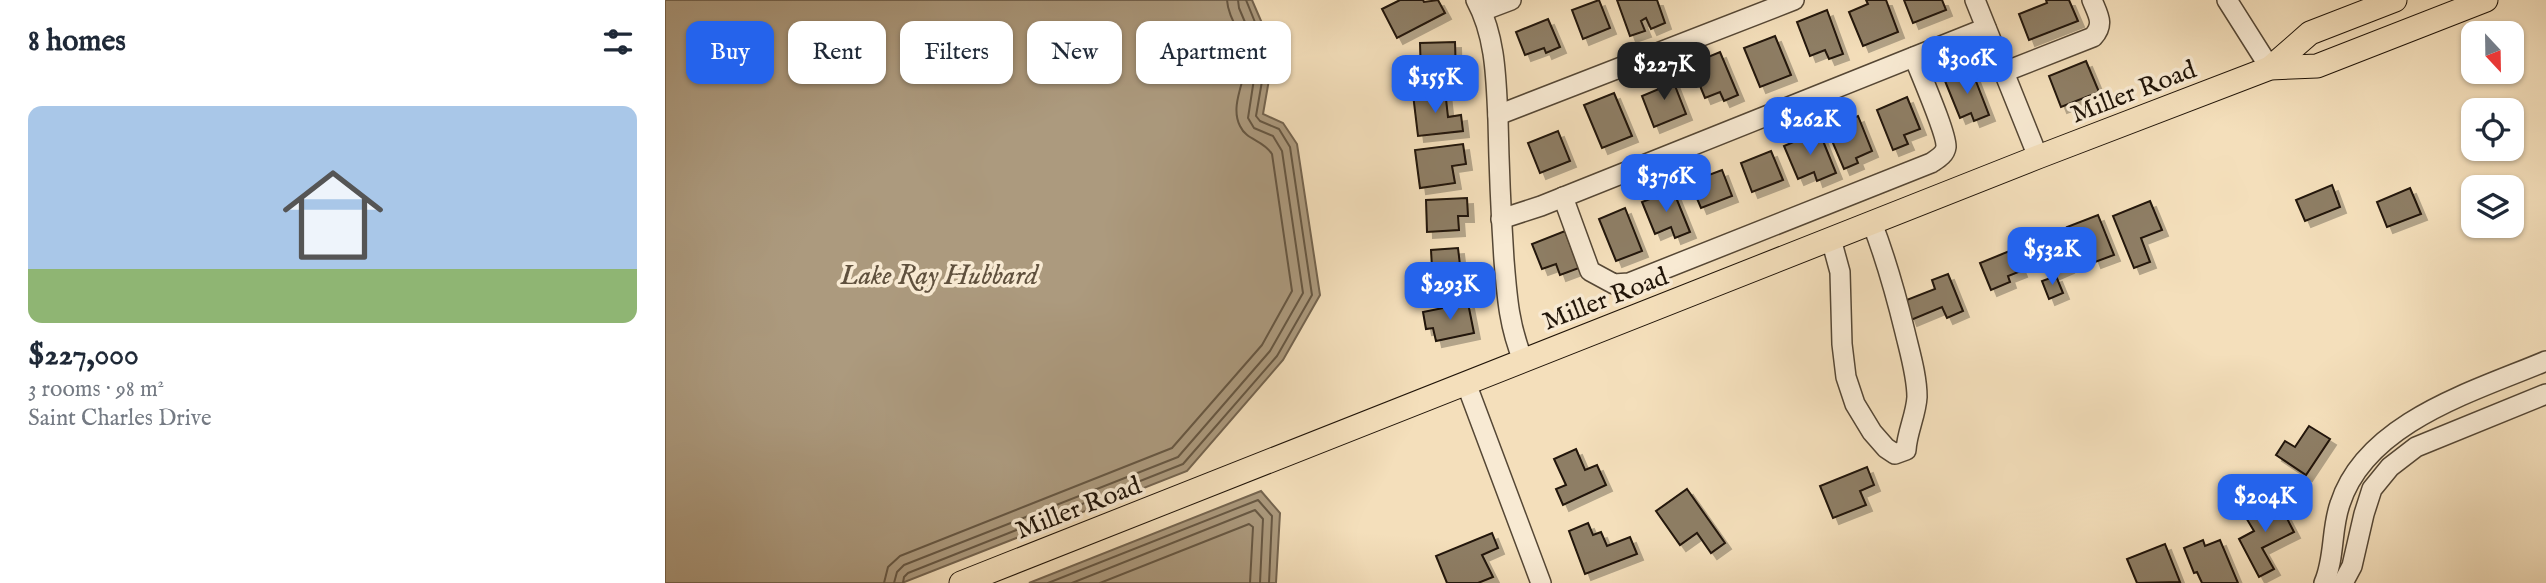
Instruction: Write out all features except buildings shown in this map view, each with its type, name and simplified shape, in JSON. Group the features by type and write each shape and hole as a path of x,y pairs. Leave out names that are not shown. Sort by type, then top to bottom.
{"main road":[{"name":"Miller Road","path":"2270,68 2310,33 2395,0"},
{"name":"Miller Road","path":"961,583 2038,157 2270,68 2317,66 2486,0"}],"street":[{"path":"1511,0 1479,6 1493,48 1501,219 1509,318 1523,360"},
{"path":"1497,116 1794,0"},
{"path":"1975,0 2038,157"},
{"path":"2004,72 2093,37 2100,30 2101,22 2092,0"},
{"path":"2227,0 2270,68"},
{"path":"1501,219 1563,197 1986,28"},
{"path":"1563,197 1590,271 1614,284 1629,283 1836,202 1931,163 1942,155 1946,148 1914,57"},
{"path":"1831,239 1840,272 1842,344 1846,377 1855,404 1872,432 1895,454 1906,450 1917,396 1914,368 1888,262 1873,223"},
{"path":"2324,583 2340,504 2356,472 2376,449 2394,433 2430,410 2541,364 2546,391 2417,446 2390,467 2372,489 2352,566 2343,583"},
{"path":"1466,383 1541,583"}],"water":[{"name":"Lake Ray Hubbard","path":"665,0 1252,0 1261,21 1136,21 1136,84 1268,84 1263,114 1283,123 1297,144 1320,295 1283,360 1187,471 902,583 665,583"},
{"path":"1261,491 1280,513 1276,583 1029,583"}]}
